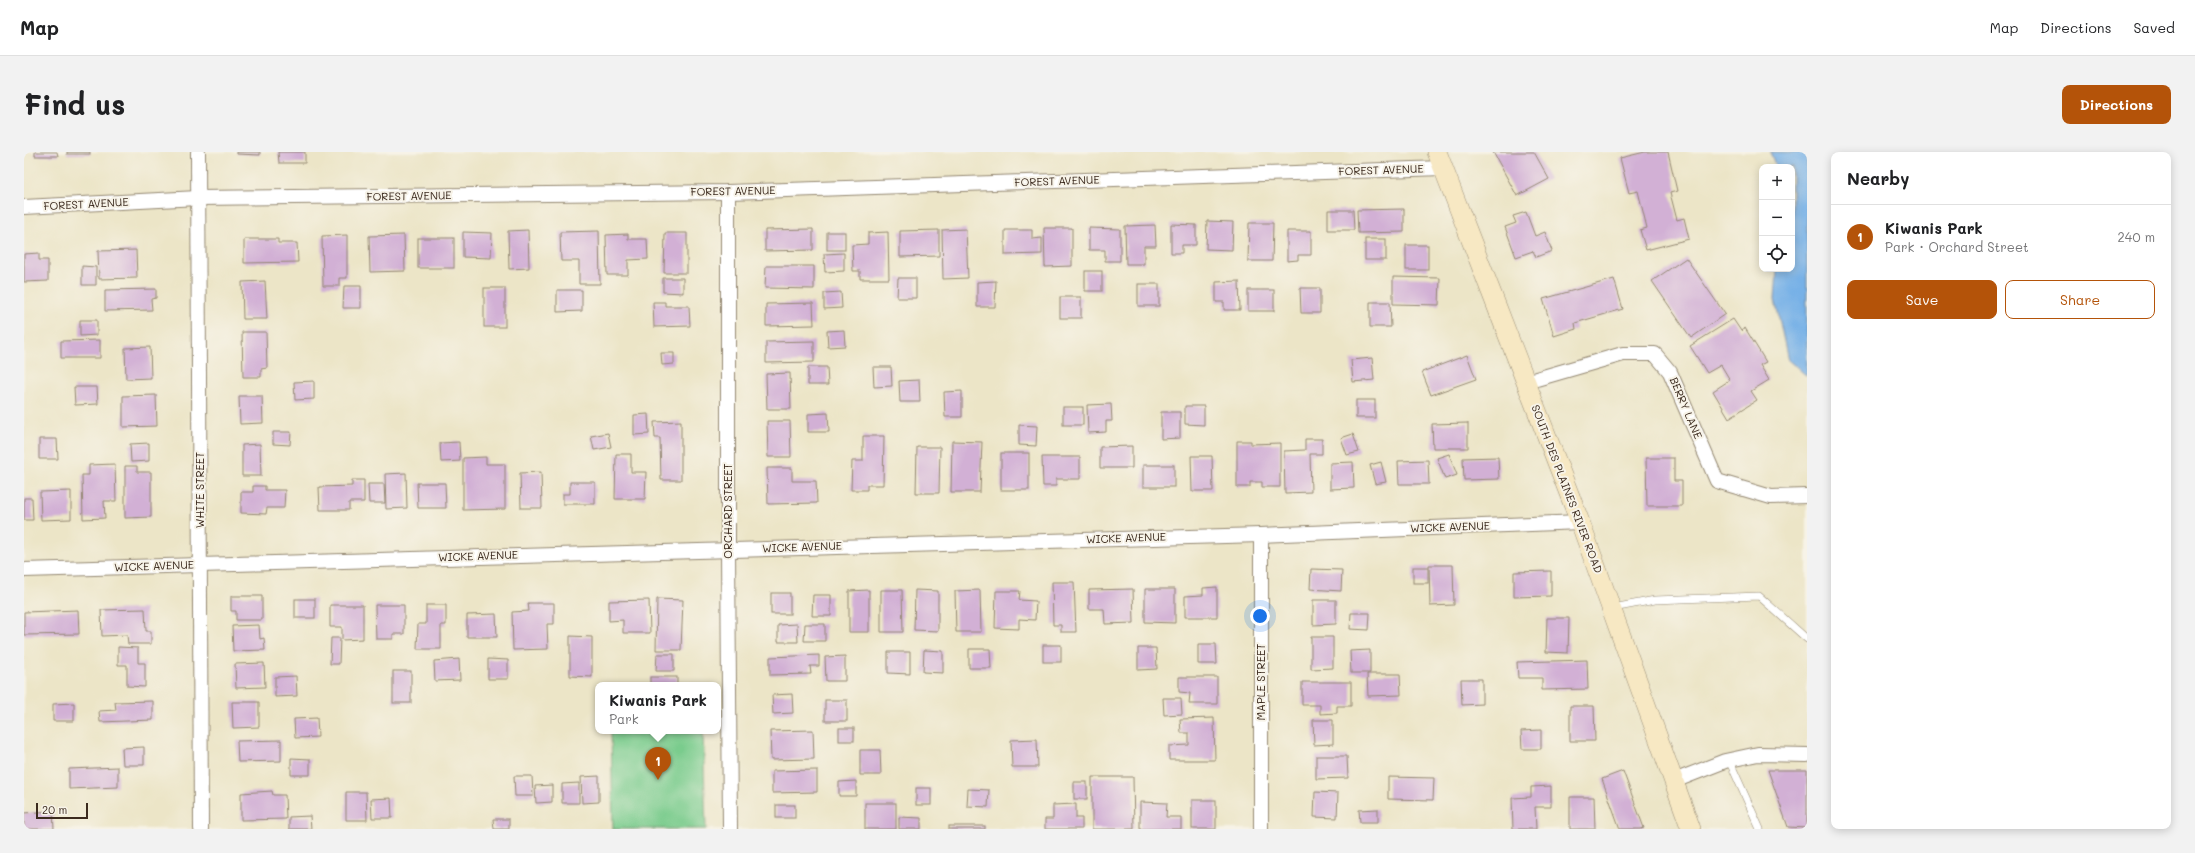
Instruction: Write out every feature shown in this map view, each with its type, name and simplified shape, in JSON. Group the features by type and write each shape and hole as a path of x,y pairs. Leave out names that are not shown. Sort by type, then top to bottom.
{"main road":[{"name":"SOUTH DES PLAINES RIVER ROAD","path":"1440,160 1580,522 1691,829"}],"street":[{"name":"WHITE STREET","path":"198,152 201,829"},
{"name":"FOREST AVENUE","path":"24,207 198,198 728,192 1440,160"},
{"name":"ORCHARD STREET","path":"728,192 730,829"},
{"name":"BERRY LANE","path":"1526,382 1623,354 1655,354 1670,372 1717,481 1771,497 1807,496"},
{"name":"WICKE AVENUE","path":"24,570 1261,535 1580,522"},
{"name":"MAPLE STREET","path":"1261,535 1261,829"},
{"path":"1674,781 1730,760 1758,754 1807,755"}],"lane":[{"path":"1612,609 1655,600 1759,596 1807,639"},
{"path":"1730,760 1760,829"}],"green space":[{"path":"611,734 703,734 706,829 613,829"}],"water":[{"path":"1770,152 1807,152 1807,376 1788,360 1775,299 1777,272 1795,272 1795,164 1775,164"}],"building":[{"path":"35,152 57,152 58,156 35,156"},
{"path":"67,152 90,152 90,154 67,154"},
{"path":"237,152 260,152 260,155 237,154"},
{"path":"278,152 305,152 305,163 279,163"},
{"path":"1493,152 1534,152 1549,179 1517,196"},
{"path":"1645,152 1668,152 1677,191 1670,193 1677,220 1684,218 1689,239 1646,250 1640,230 1647,228 1638,191 1629,193 1620,158"},
{"path":"1404,209 1404,232 1358,233 1357,210"},
{"path":"1328,210 1353,210 1354,230 1328,230"},
{"path":"1526,212 1535,236 1545,232 1552,251 1536,257 1533,251 1516,257 1505,227 1516,223 1513,216"},
{"path":"1207,221 1233,222 1232,250 1206,249"},
{"path":"1249,223 1273,223 1272,261 1248,261"},
{"path":"1171,224 1196,225 1196,245 1182,245 1182,253 1171,253"},
{"path":"1155,225 1156,246 1144,246 1144,264 1126,264 1125,226"},
{"path":"1044,228 1072,228 1072,266 1045,267"},
{"path":"1089,228 1120,229 1120,261 1105,261 1105,250 1089,250"},
{"path":"813,229 813,250 765,251 765,230"},
{"path":"966,229 968,278 943,279 942,230"},
{"path":"528,230 529,268 509,269 508,231"},
{"path":"939,230 939,256 900,257 900,231"},
{"path":"1005,230 1032,230 1032,239 1042,238 1042,254 1005,255"},
{"path":"599,231 600,284 579,284 579,261 561,261 560,232"},
{"path":"1287,231 1311,231 1311,255 1298,255 1298,260 1287,261"},
{"path":"463,232 492,233 491,258 463,257"},
{"path":"827,232 845,232 845,250 827,250"},
{"path":"888,232 889,279 860,279 860,271 853,271 852,245 868,244 868,233"},
{"path":"665,233 687,233 687,273 664,273"},
{"path":"628,234 628,239 647,239 648,259 628,260 628,275 607,275 606,235"},
{"path":"347,235 347,278 339,278 339,286 323,286 322,236"},
{"path":"404,235 405,271 370,272 369,236"},
{"path":"418,238 454,238 454,268 418,268"},
{"path":"244,239 278,239 278,243 297,243 298,262 244,263"},
{"path":"1365,239 1386,239 1386,260 1365,260"},
{"path":"1406,245 1428,245 1428,270 1406,270"},
{"path":"136,250 137,278 99,279 98,251"},
{"path":"39,253 39,260 48,260 48,281 24,282 24,254"},
{"path":"844,253 844,271 825,272 824,254"},
{"path":"1686,258 1725,314 1691,338 1652,281"},
{"path":"82,266 96,267 96,285 82,285"},
{"path":"766,266 814,266 814,289 765,288"},
{"path":"1085,271 1102,271 1102,291 1085,291"},
{"path":"1393,277 1440,278 1439,305 1393,304"},
{"path":"663,278 683,278 683,293 663,292"},
{"path":"898,278 916,278 916,298 897,298"},
{"path":"1614,279 1623,309 1575,323 1576,329 1554,336 1543,299"},
{"path":"265,281 267,319 243,319 242,282"},
{"path":"996,281 995,307 977,307 977,282"},
{"path":"1239,281 1240,310 1224,310 1224,302 1216,302 1216,282"},
{"path":"1138,284 1159,284 1159,306 1138,306"},
{"path":"344,286 361,286 361,308 343,308"},
{"path":"484,288 505,288 505,327 484,327"},
{"path":"1300,288 1320,288 1320,313 1301,313"},
{"path":"156,289 156,298 151,299 152,310 105,311 105,290"},
{"path":"557,290 582,290 582,311 557,312"},
{"path":"1248,290 1274,290 1274,311 1248,311"},
{"path":"841,292 842,308 824,309 824,293"},
{"path":"1060,297 1081,297 1081,318 1060,318"},
{"path":"653,302 665,302 665,306 689,306 690,326 654,327"},
{"path":"1370,302 1390,302 1391,327 1370,327"},
{"path":"813,303 814,325 766,326 766,304"},
{"path":"1733,319 1741,331 1745,328 1766,362 1760,365 1769,380 1751,391 1757,400 1729,418 1713,391 1730,380 1721,365 1707,373 1690,346"},
{"path":"80,320 97,320 97,335 80,336"},
{"path":"844,330 845,346 828,347 827,331"},
{"path":"242,332 266,332 267,368 261,369 261,377 243,377"},
{"path":"100,340 100,358 61,358 61,341"},
{"path":"814,341 814,362 766,363 766,342"},
{"path":"150,347 151,378 126,379 125,348"},
{"path":"661,353 674,353 674,364 662,365"},
{"path":"1467,355 1476,379 1431,395 1422,372"},
{"path":"1372,358 1374,380 1353,382 1351,360"},
{"path":"808,367 827,367 828,385 808,385"},
{"path":"873,367 891,367 892,386 874,387"},
{"path":"790,373 791,409 767,409 766,374"},
{"path":"919,380 920,402 900,402 899,381"},
{"path":"314,381 314,399 295,400 294,382"},
{"path":"74,387 97,387 98,404 75,405"},
{"path":"962,391 962,417 945,417 944,392"},
{"path":"156,395 157,426 123,427 123,396"},
{"path":"239,396 262,396 263,423 240,424"},
{"path":"1356,400 1375,400 1375,418 1356,418"},
{"path":"1111,404 1112,421 1106,421 1106,432 1088,433 1087,405"},
{"path":"1185,406 1204,406 1204,425 1185,424"},
{"path":"1063,407 1083,407 1083,425 1063,425"},
{"path":"1161,412 1180,412 1180,438 1161,439"},
{"path":"828,413 829,432 808,432 808,414"},
{"path":"648,414 649,434 634,435 634,415"},
{"path":"681,421 681,480 661,480 660,438 655,438 654,422"},
{"path":"767,421 790,421 791,457 768,457"},
{"path":"1468,423 1468,448 1433,448 1432,424"},
{"path":"1019,425 1037,426 1036,446 1019,445"},
{"path":"273,432 291,432 290,445 273,444"},
{"path":"608,433 611,447 594,450 591,436"},
{"path":"1353,434 1359,452 1347,455 1341,438"},
{"path":"863,436 884,436 883,485 867,485 867,490 851,490 852,461 863,461"},
{"path":"39,439 57,439 58,459 39,459"},
{"path":"1305,439 1322,439 1322,454 1310,454 1311,492 1285,493 1284,451 1305,450"},
{"path":"952,441 982,442 980,492 951,492"},
{"path":"1237,441 1251,441 1251,444 1280,443 1280,487 1262,487 1262,482 1250,482 1250,487 1237,487"},
{"path":"459,442 460,461 441,462 440,443"},
{"path":"149,443 149,461 131,462 130,444"},
{"path":"260,444 261,476 242,476 242,445"},
{"path":"1132,446 1132,468 1100,468 1100,447"},
{"path":"917,447 940,447 939,493 916,493"},
{"path":"1001,453 1029,453 1029,490 1001,490"},
{"path":"616,454 631,454 631,472 646,472 645,499 615,499"},
{"path":"1449,454 1457,475 1445,479 1437,458"},
{"path":"1191,456 1212,456 1213,491 1192,491"},
{"path":"486,457 486,464 505,464 505,509 463,510 463,458"},
{"path":"1042,457 1080,457 1080,479 1056,479 1056,486 1043,486"},
{"path":"1498,457 1499,479 1464,480 1463,458"},
{"path":"1646,458 1674,458 1674,481 1682,481 1682,506 1647,506"},
{"path":"1428,460 1429,484 1399,484 1398,461"},
{"path":"1353,462 1354,488 1330,489 1330,463"},
{"path":"1381,462 1386,482 1375,484 1370,465"},
{"path":"115,464 116,501 104,501 105,518 83,519 82,475 89,475 89,465"},
{"path":"1143,465 1174,465 1174,487 1143,487"},
{"path":"125,466 137,466 137,472 151,472 151,517 125,518"},
{"path":"767,468 792,468 792,481 816,481 817,503 768,504"},
{"path":"541,472 542,508 521,508 520,473"},
{"path":"406,473 407,508 386,509 385,474"},
{"path":"352,480 364,480 364,502 349,502 349,510 320,510 319,487 352,486"},
{"path":"570,482 595,482 595,504 563,504 563,494 570,494"},
{"path":"417,483 445,483 446,508 418,508"},
{"path":"368,484 384,484 385,503 369,503"},
{"path":"253,486 265,486 265,490 285,490 284,508 267,508 266,514 241,513 241,492 253,492"},
{"path":"71,491 71,519 41,520 40,492"},
{"path":"24,498 32,498 33,520 24,520"},
{"path":"1429,565 1453,565 1454,605 1430,606"},
{"path":"1413,567 1428,567 1428,583 1413,583"},
{"path":"1311,569 1342,570 1341,591 1310,589"},
{"path":"1551,571 1551,596 1514,597 1514,572"},
{"path":"1052,582 1074,582 1076,632 1061,632 1061,625 1053,625"},
{"path":"1217,587 1217,617 1185,617 1185,596 1203,595 1203,588"},
{"path":"1133,589 1134,623 1105,624 1104,609 1089,609 1089,590"},
{"path":"1145,589 1175,589 1175,623 1145,622"},
{"path":"869,590 869,632 849,632 849,591"},
{"path":"881,590 902,590 903,632 881,632"},
{"path":"915,590 938,591 938,631 914,630"},
{"path":"980,590 981,632 956,632 955,591"},
{"path":"996,591 1020,591 1019,600 1036,601 1035,620 1019,619 1019,629 995,628"},
{"path":"771,593 790,593 790,614 771,614"},
{"path":"813,595 831,595 831,616 812,616"},
{"path":"231,596 262,596 262,620 236,620 236,611 231,611"},
{"path":"295,599 315,599 315,618 295,618"},
{"path":"657,599 683,600 681,650 656,650"},
{"path":"649,600 650,633 623,633 623,620 609,621 609,601"},
{"path":"1313,600 1336,600 1336,624 1313,625"},
{"path":"528,603 554,603 554,624 547,624 548,649 513,650 512,612 529,611"},
{"path":"330,605 363,605 363,639 342,640 342,627 330,627"},
{"path":"375,605 404,605 404,634 393,634 393,639 376,639"},
{"path":"426,605 446,605 446,625 441,625 441,649 417,649 418,624 426,624"},
{"path":"145,609 146,631 151,631 151,644 128,644 127,635 102,636 101,610"},
{"path":"78,610 79,634 24,635 24,612"},
{"path":"1351,613 1370,613 1369,630 1350,629"},
{"path":"496,614 497,637 467,637 467,615"},
{"path":"1547,618 1569,618 1568,653 1546,652"},
{"path":"797,624 798,642 778,642 778,625"},
{"path":"805,624 825,624 825,641 804,641"},
{"path":"259,625 260,639 264,638 265,650 233,651 232,626"},
{"path":"570,636 592,637 592,677 570,676"},
{"path":"1311,637 1333,637 1333,668 1311,669"},
{"path":"331,638 340,638 339,664 330,664"},
{"path":"1198,644 1216,644 1217,664 1198,664"},
{"path":"1043,645 1061,645 1061,662 1043,662"},
{"path":"118,647 138,648 138,663 145,663 145,687 127,686 127,665 118,665"},
{"path":"1138,648 1156,648 1157,669 1138,670"},
{"path":"969,649 990,649 991,668 969,668"},
{"path":"924,650 943,651 943,673 923,672"},
{"path":"1370,650 1370,673 1351,673 1350,651"},
{"path":"888,652 910,652 910,674 888,673"},
{"path":"657,654 674,654 674,671 656,671"},
{"path":"819,655 819,666 810,666 811,674 770,675 770,657"},
{"path":"845,656 845,681 826,681 825,657"},
{"path":"459,659 460,680 435,681 434,661"},
{"path":"488,659 508,660 508,679 488,679"},
{"path":"1587,660 1588,689 1542,690 1542,678 1518,678 1517,662"},
{"path":"264,663 265,687 236,688 235,664"},
{"path":"393,671 411,671 411,703 393,703"},
{"path":"1367,674 1400,674 1401,695 1368,696"},
{"path":"296,676 297,696 275,697 275,677"},
{"path":"650,677 677,677 677,682 650,682"},
{"path":"1179,677 1217,677 1217,704 1189,704 1190,693 1179,692"},
{"path":"1461,679 1482,679 1482,704 1462,705"},
{"path":"1302,682 1351,682 1351,706 1337,706 1337,713 1320,714 1320,705 1302,705"},
{"path":"792,694 793,713 773,714 772,695"},
{"path":"1163,698 1181,698 1182,714 1164,715"},
{"path":"825,700 847,700 847,721 825,721"},
{"path":"153,701 153,720 100,722 99,711 116,710 115,702"},
{"path":"232,702 259,702 259,727 233,728"},
{"path":"74,703 74,721 53,721 53,704"},
{"path":"1570,706 1594,706 1595,741 1570,741"},
{"path":"317,718 318,737 295,738 294,719"},
{"path":"1214,718 1215,760 1169,760 1169,746 1189,745 1189,733 1181,733 1180,719"},
{"path":"1313,720 1333,720 1333,744 1314,745"},
{"path":"839,728 854,728 854,741 839,741"},
{"path":"813,730 814,759 771,760 770,731"},
{"path":"1541,730 1541,749 1522,749 1521,731"},
{"path":"1037,739 1038,767 1012,767 1011,740"},
{"path":"281,740 281,761 238,762 237,741"},
{"path":"144,747 144,765 123,765 122,748"},
{"path":"860,750 880,750 881,775 860,775"},
{"path":"1316,756 1347,756 1348,778 1316,779"},
{"path":"291,758 310,759 310,775 291,775"},
{"path":"118,767 118,787 69,789 69,769"},
{"path":"817,770 817,792 772,793 772,771"},
{"path":"1768,770 1807,770 1807,828 1788,827"},
{"path":"1623,771 1644,828 1620,829 1602,779"},
{"path":"514,776 532,776 533,796 515,796"},
{"path":"599,776 599,802 582,803 581,777"},
{"path":"1092,777 1133,777 1134,829 1092,829"},
{"path":"1388,777 1434,778 1433,800 1388,799"},
{"path":"856,781 856,796 839,796 839,782"},
{"path":"1074,782 1087,782 1087,799 1074,799"},
{"path":"579,783 579,803 562,803 562,784"},
{"path":"552,785 552,802 536,803 535,786"},
{"path":"1551,786 1551,807 1535,807 1536,829 1513,829 1512,798 1531,797 1531,787"},
{"path":"916,788 931,788 931,805 916,805"},
{"path":"968,789 989,790 988,807 967,806"},
{"path":"272,791 273,795 285,795 286,819 241,820 241,793"},
{"path":"346,792 366,792 367,820 346,820"},
{"path":"1315,792 1338,793 1337,818 1314,817"},
{"path":"1570,797 1594,797 1595,829 1570,829"},
{"path":"391,798 392,818 372,818 371,799"},
{"path":"1192,800 1216,800 1216,829 1192,829"},
{"path":"1140,802 1167,803 1166,817 1181,817 1181,829 1140,829"},
{"path":"865,803 896,803 896,829 865,829"},
{"path":"1076,804 1076,818 1082,818 1082,829 1045,829 1045,819 1053,819 1053,805"},
{"path":"776,805 795,805 795,818 776,818"},
{"path":"1378,809 1378,822 1360,822 1359,810"},
{"path":"53,811 54,829 24,829 24,813"},
{"path":"310,816 311,829 289,829 289,817"},
{"path":"899,817 921,818 921,829 899,829"},
{"path":"493,819 509,819 509,829 494,829"},
{"path":"949,826 985,826 985,829 949,829"}],"place":[{"name":"Kiwanis Park","path":"658,780"}]}
